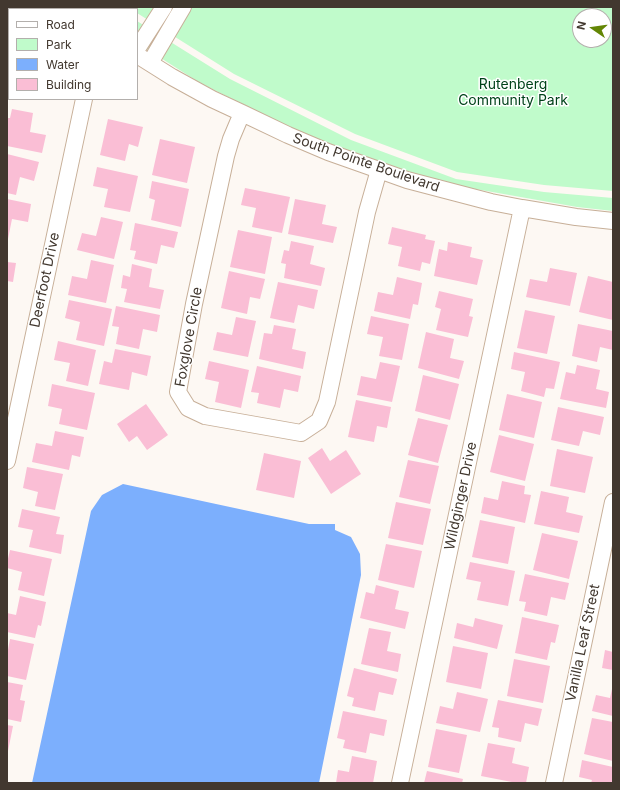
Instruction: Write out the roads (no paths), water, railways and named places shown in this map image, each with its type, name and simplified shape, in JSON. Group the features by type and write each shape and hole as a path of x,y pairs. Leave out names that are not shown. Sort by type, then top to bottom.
{"street":[{"path":"138,47 164,7"},
{"path":"144,59 183,7"},
{"name":"South Pointe Boulevard","path":"144,59 192,88 288,135 328,152 378,170 407,180 452,192 522,208 576,217 613,221"},
{"name":"Deerfoot Drive","path":"7,461 84,100"},
{"name":"Foxglove Circle","path":"242,113 231,139 226,156 194,304 178,392 188,408 205,416 301,432 319,421 327,402 367,212 378,170"},
{"name":"Wildginger Drive","path":"400,783 522,208"},
{"name":"Vanilla Leaf Street","path":"554,783 613,502"}],"water":[{"path":"123,484 309,524 335,524 335,530 351,537 360,554 361,575 319,783 32,783 91,511 102,495"}],"park label":[{"name":"Rutenberg Community Park","path":"513,94"}]}
